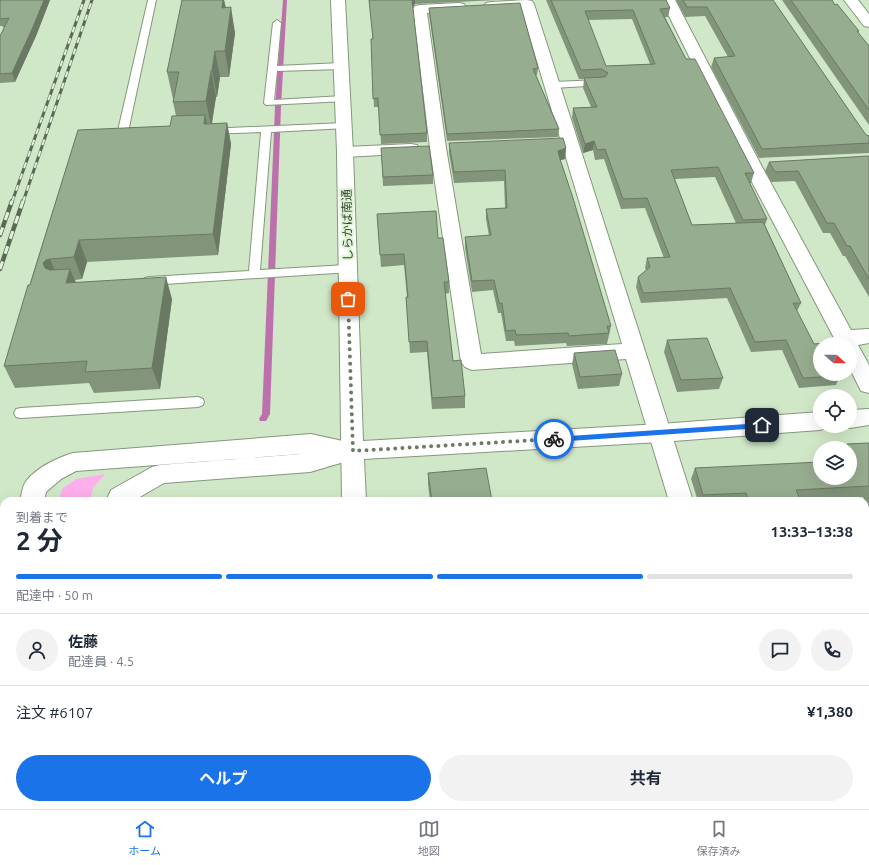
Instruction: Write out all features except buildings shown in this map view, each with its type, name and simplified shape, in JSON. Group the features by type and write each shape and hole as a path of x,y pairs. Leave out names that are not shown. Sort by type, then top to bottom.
{"street":[{"name":"しらかば南通","path":"338,0 346,152 347,269 354,497"},
{"path":"668,0 759,164 844,337"},
{"path":"851,0 869,23"},
{"path":"634,351 472,362 446,148 420,9 527,4 553,85 563,142 634,351 680,497"},
{"path":"346,152 446,148"},
{"path":"857,340 869,336"},
{"path":"857,362 869,385"},
{"path":"857,419 869,418"},
{"path":"119,497 160,474 310,463 353,451 660,433 813,422"},
{"path":"33,497 35,487 53,472 73,462 311,443 353,451"}],"lane":[{"path":"146,134 122,134 152,0"},
{"path":"277,23 269,103 343,99"},
{"path":"272,69 341,66"},
{"path":"553,85 600,83"},
{"path":"202,131 344,126"},
{"path":"254,274 266,129"},
{"path":"136,281 347,269"},
{"path":"21,413 198,402"}],"shaded area":[{"path":"105,474 93,488 91,497 60,497 62,489 76,479"}],"waterway":[{"path":"263,419 266,414 278,107 285,0"}],"railway":[{"path":"12,202 84,0"},
{"path":"23,202 92,0"},
{"path":"0,235 12,201"},
{"path":"0,269 23,201"}],"way so far":[{"path":"348,299 350,415 353,451 554,439"}],"route":[{"path":"554,439 762,425"}]}
